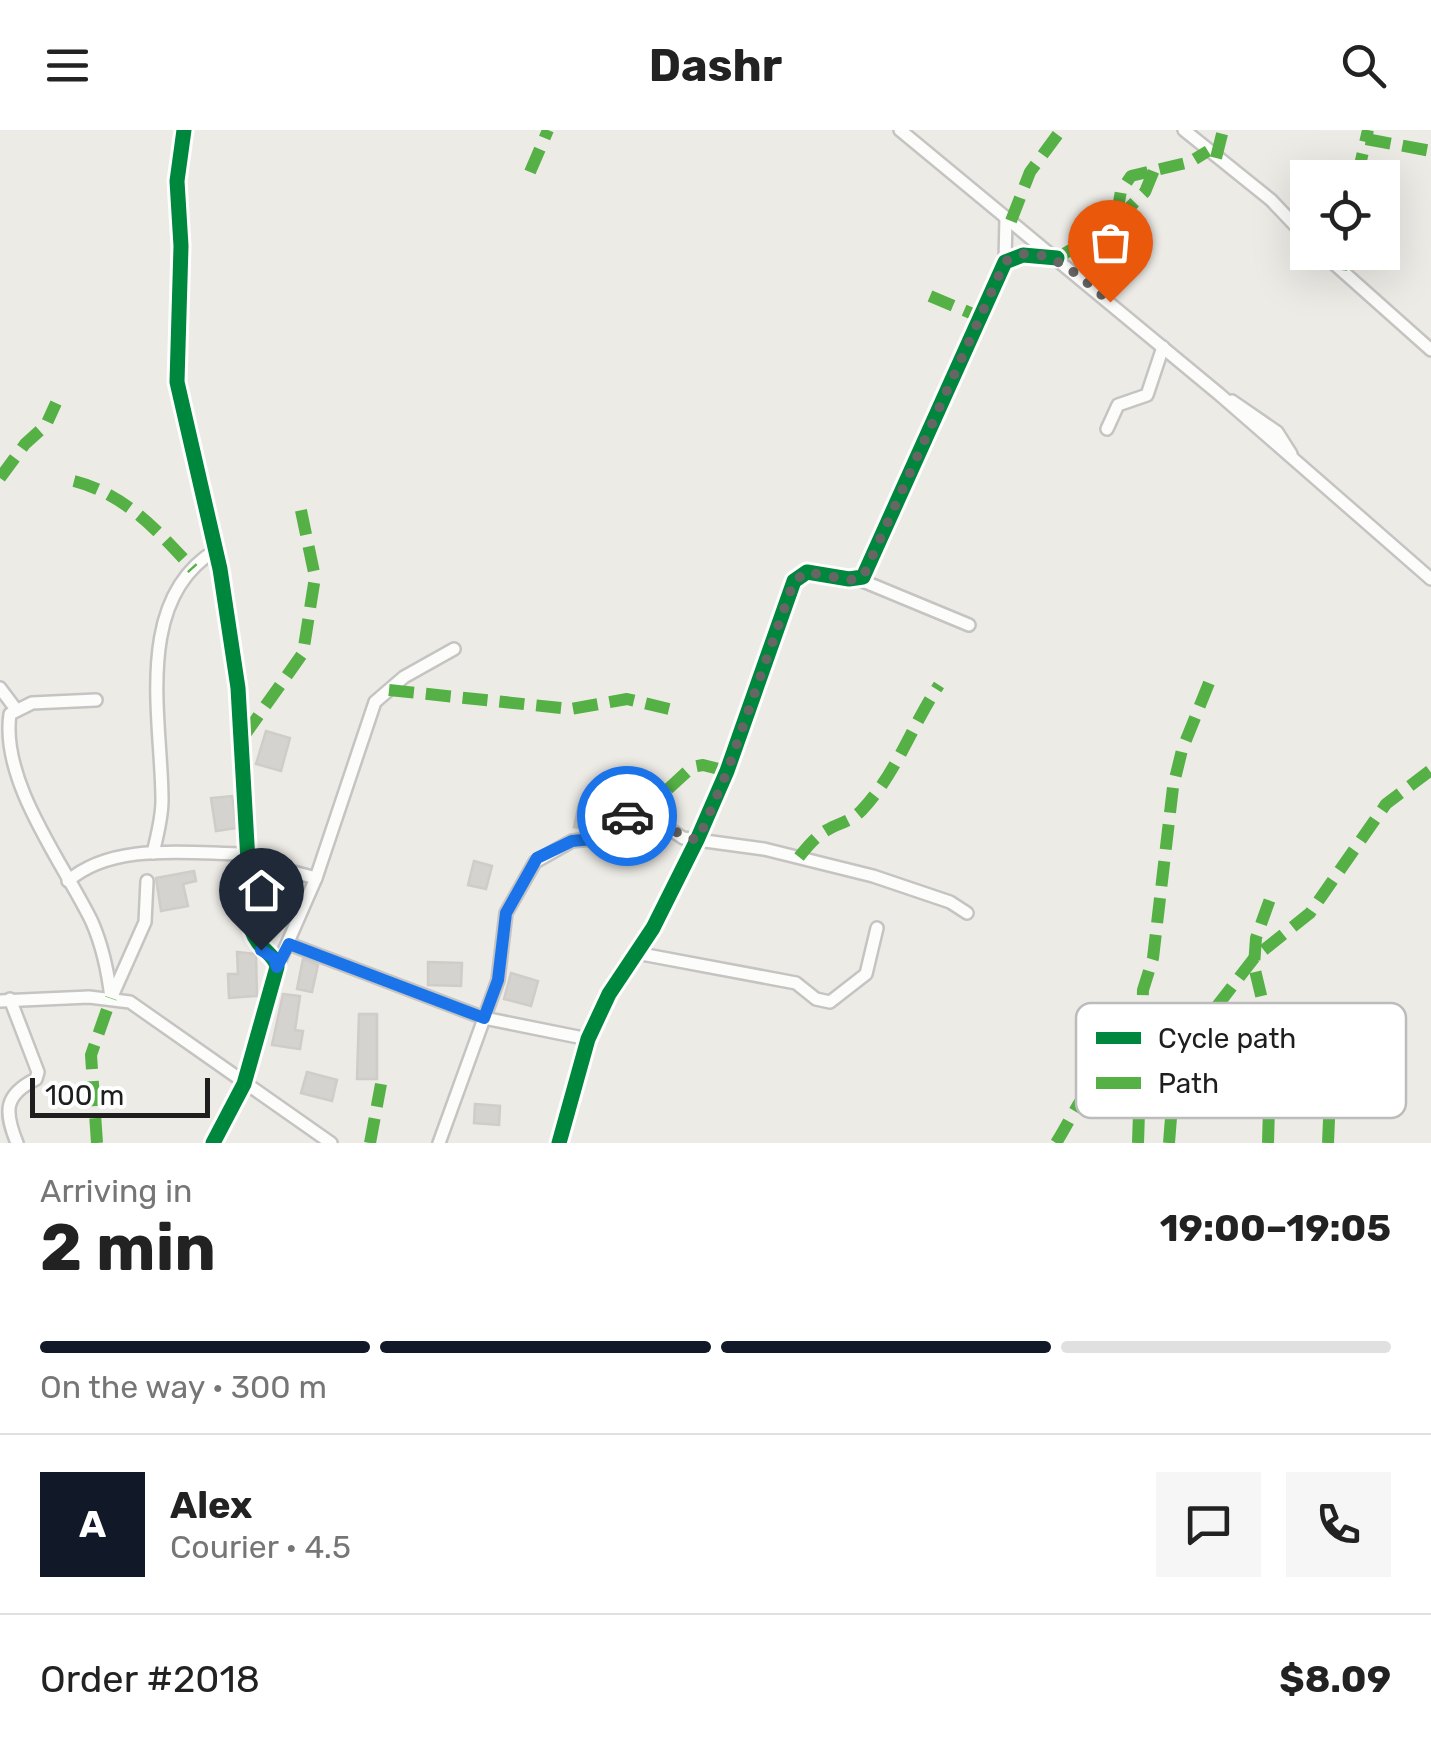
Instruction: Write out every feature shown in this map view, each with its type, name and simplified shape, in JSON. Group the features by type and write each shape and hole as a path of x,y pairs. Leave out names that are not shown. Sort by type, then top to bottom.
{"street":[{"path":"184,130 178,181 182,246 178,382 189,446 216,550 244,736 252,931 258,946 274,958 277,967"},
{"path":"900,130 1058,258 1431,578"},
{"path":"1184,130 1290,220"},
{"path":"858,580 863,577 1005,262 1006,217"},
{"path":"1005,262 1023,255 1058,258"},
{"path":"1341,270 1431,350"},
{"path":"1107,429 1118,405 1147,395 1162,347"},
{"path":"153,853 162,799 155,706 160,639 185,582 198,563 216,550"},
{"path":"559,1143 588,1040 609,994 636,954 698,840 727,772 794,581 807,572 858,580 969,624"},
{"path":"213,1143 244,1084 277,967 316,878 375,702 404,676 454,649"},
{"path":"0,688 16,708"},
{"path":"96,700 32,702 10,714 9,726 20,778 43,838 93,925 111,998"},
{"path":"439,1143 498,980 506,913 537,858 572,841 602,838 622,818 637,814 652,817 679,837 764,849 873,876 950,902 966,914"},
{"path":"68,880 102,861 153,853 248,857 316,878"},
{"path":"111,998 145,922 147,882"},
{"path":"636,954 792,982 816,999 830,1002 866,974 877,928"},
{"path":"289,944 484,1018 588,1040"},
{"path":"17,1143 10,1122 14,1092 36,1079 38,1072 5,1000 111,998 130,1002 332,1143"}],"building":[{"path":"266,731 290,738 281,771 256,764"},
{"path":"232,796 237,828 216,831 211,798"},
{"path":"579,804 611,813 609,820 598,829 574,827"},
{"path":"474,861 492,866 486,889 468,885"},
{"path":"194,871 196,881 183,884 188,906 161,911 156,878"},
{"path":"237,952 256,954 257,996 229,998 228,974 238,974"},
{"path":"303,959 318,965 312,992 297,989"},
{"path":"428,962 462,963 461,986 428,985"},
{"path":"511,973 538,981 531,1006 504,999"},
{"path":"283,994 300,996 295,1030 303,1031 300,1049 272,1045"},
{"path":"359,1014 377,1014 377,1079 357,1079"},
{"path":"307,1072 337,1080 332,1101 301,1093"},
{"path":"475,1104 500,1106 499,1125 474,1123"}],"marked path":[{"path":"530,172 548,130"},
{"path":"1011,221 1030,172 1061,130"},
{"path":"1216,158 1223,130"},
{"path":"1361,160 1368,130"},
{"path":"1366,139 1431,151"},
{"path":"1057,258 1115,224 1121,191 1131,176 1190,162 1208,151"},
{"path":"1117,220 1145,192 1154,170"},
{"path":"930,296 980,317"},
{"path":"0,478 25,444 46,425 56,403"},
{"path":"74,481 125,505 193,569"},
{"path":"244,736 303,653 315,577 299,501"},
{"path":"1143,1003 1153,958 1173,787 1182,750 1209,683"},
{"path":"799,857 827,830 857,815 874,796 939,685"},
{"path":"389,690 571,709 627,699 669,709"},
{"path":"641,814 692,767 703,765 727,771"},
{"path":"1219,1003 1255,957 1310,913 1386,804 1431,770"},
{"path":"1263,1003 1254,966 1256,938 1270,899"},
{"path":"97,1143 91,1055 111,998"},
{"path":"370,1143 381,1084"},
{"path":"1056,1143 1076,1108"},
{"path":"1138,1143 1139,1118"},
{"path":"1169,1143 1171,1118"},
{"path":"1268,1143 1269,1118"},
{"path":"1328,1143 1329,1118"}],"cycle path":[{"path":"184,130 177,181 181,246 177,382 220,569 238,688 252,931 277,967 244,1084 213,1143"},
{"path":"559,1143 588,1039 609,994 653,928 697,840 727,771 794,581 807,572 849,579 863,577 1005,262 1023,255 1057,258"}],"way so far":[{"path":"627,816 647,815 679,837 698,840 727,772 794,581 802,572 850,580 863,577 1005,262 1023,255 1058,258 1110,302"}],"route":[{"path":"261,950 276,960 277,967 289,944 484,1018 498,980 506,913 537,858 572,841 600,839 627,816"}]}
